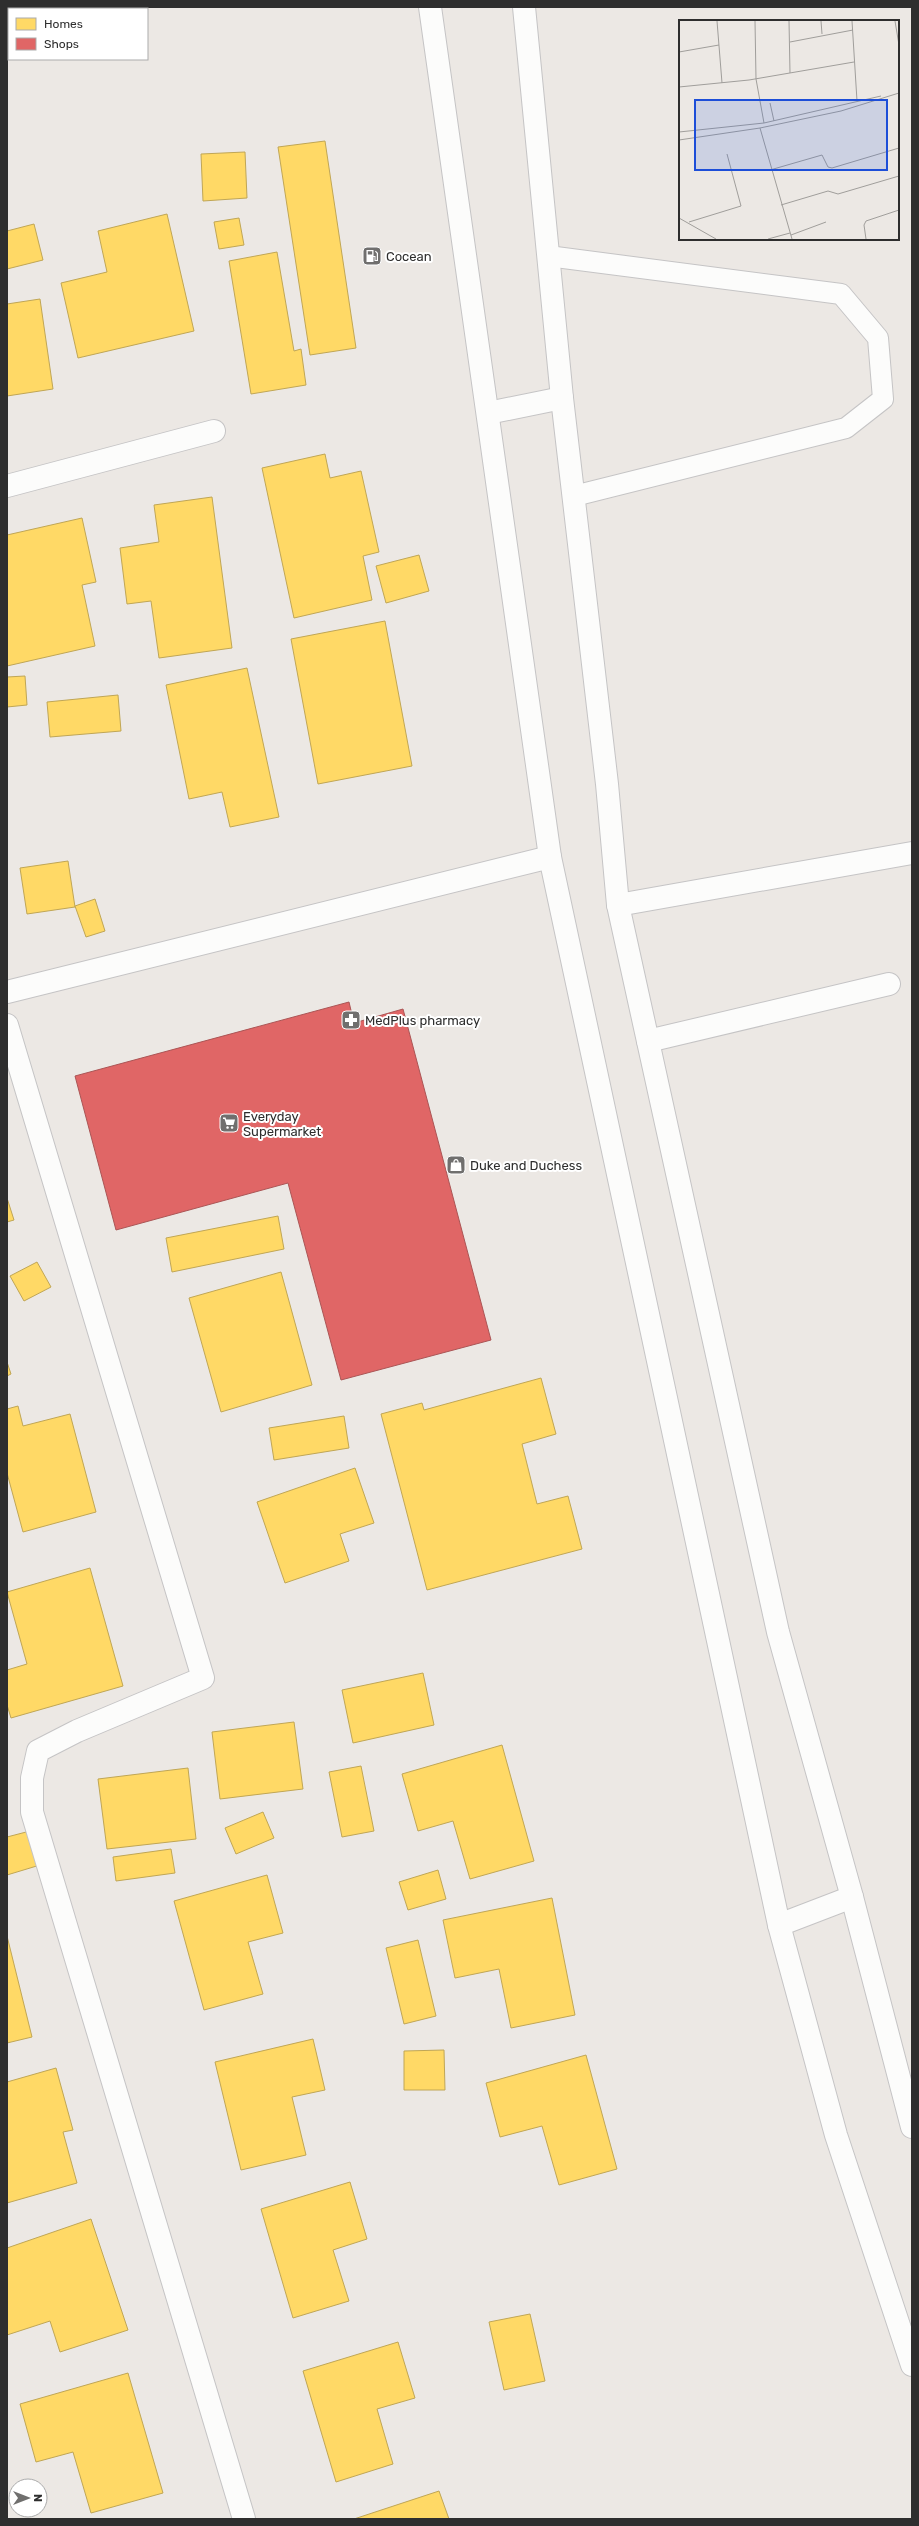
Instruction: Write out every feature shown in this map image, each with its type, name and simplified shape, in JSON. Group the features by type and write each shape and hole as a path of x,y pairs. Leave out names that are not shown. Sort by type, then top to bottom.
{"main road":[{"path":"430,7 550,857 779,1925 836,2135 912,2365"},
{"path":"524,7 562,398 607,784 618,905 778,1632 852,1897 912,2127"},
{"path":"488,413 562,398"},
{"path":"7,486 214,431"},
{"path":"618,905 912,853"},
{"path":"7,992 550,857"},
{"path":"648,1041 889,984"},
{"path":"7,1025 203,1678 77,1730 38,1751 32,1778 32,1812 244,2519"},
{"path":"779,1925 852,1897"}],"lane":[{"path":"548,256 841,294 878,338 883,399 846,428 574,496"}],"building: Homes":[{"path":"325,141 356,348 310,355 278,147"},
{"path":"245,152 247,198 203,201 201,154"},
{"path":"167,214 194,331 78,358 61,283 107,272 98,231"},
{"path":"239,218 244,245 219,249 214,222"},
{"path":"34,224 43,260 7,269 7,231"},
{"path":"277,252 294,351 301,349 306,385 251,394 229,261"},
{"path":"40,299 53,389 7,396 7,304"},
{"path":"325,454 330,478 361,471 379,552 363,556 372,600 294,618 262,468"},
{"path":"212,497 232,648 159,658 151,601 127,604 120,548 159,542 154,505"},
{"path":"82,518 96,582 82,585 95,646 7,666 7,535"},
{"path":"419,555 429,591 386,603 376,566"},
{"path":"385,621 412,766 318,784 291,639"},
{"path":"247,668 279,817 230,827 222,792 189,799 166,685"},
{"path":"25,676 27,705 7,707 7,677"},
{"path":"118,695 121,731 50,737 47,702"},
{"path":"68,861 75,907 27,914 20,868"},
{"path":"95,899 105,931 86,937 75,906"},
{"path":"7,1198 14,1220 7,1222"},
{"path":"278,1216 284,1249 172,1272 166,1238"},
{"path":"37,1262 51,1287 24,1301 10,1276"},
{"path":"281,1272 312,1385 221,1412 189,1298"},
{"path":"7,1362 11,1374 7,1376"},
{"path":"541,1378 556,1434 522,1444 537,1504 568,1496 582,1549 427,1590 381,1414 422,1403 424,1410"},
{"path":"18,1406 23,1426 70,1414 96,1512 23,1532 7,1473 7,1409"},
{"path":"344,1416 349,1448 274,1460 269,1428"},
{"path":"355,1468 374,1523 340,1534 349,1561 285,1583 257,1502"},
{"path":"90,1568 123,1686 11,1718 7,1705 7,1670 27,1664 7,1592"},
{"path":"423,1673 434,1725 353,1743 342,1690"},
{"path":"294,1722 303,1789 220,1799 212,1732"},
{"path":"502,1745 534,1861 470,1879 453,1821 418,1831 402,1774"},
{"path":"361,1766 374,1831 342,1837 329,1772"},
{"path":"188,1768 196,1839 107,1849 98,1779"},
{"path":"263,1812 274,1838 236,1854 225,1828"},
{"path":"30,1831 40,1865 7,1875 7,1837"},
{"path":"171,1849 175,1873 116,1881 113,1857"},
{"path":"438,1870 446,1899 408,1910 399,1882"},
{"path":"267,1875 283,1933 248,1942 263,1994 204,2010 174,1901"},
{"path":"552,1898 575,2015 511,2028 499,1969 455,1978 443,1920"},
{"path":"7,1936 32,2037 7,2043"},
{"path":"418,1940 436,2016 404,2024 386,1948"},
{"path":"313,2039 325,2090 292,2097 306,2155 241,2170 215,2062"},
{"path":"444,2050 445,2090 404,2090 404,2051"},
{"path":"586,2055 617,2169 559,2185 542,2126 500,2137 486,2083"},
{"path":"56,2068 73,2130 63,2132 77,2183 7,2203 7,2082"},
{"path":"350,2182 367,2239 333,2250 349,2301 293,2318 261,2209"},
{"path":"91,2219 128,2330 60,2352 50,2321 7,2335 7,2248"},
{"path":"530,2314 545,2381 504,2390 489,2322"},
{"path":"398,2342 415,2398 377,2409 393,2464 336,2482 303,2371"},
{"path":"128,2373 163,2493 91,2513 73,2452 36,2462 20,2404"},
{"path":"439,2491 449,2519 354,2519"}],"building: Shops":[{"path":"349,1002 354,1023 403,1009 491,1340 341,1380 288,1183 116,1230 75,1076"}],"place":[{"name":"Cocean","path":"372,256"},
{"name":"MedPlus pharmacy","path":"351,1020"},
{"name":"Everyday Supermarket","path":"229,1123"},
{"name":"Duke and Duchess","path":"456,1165"}]}
